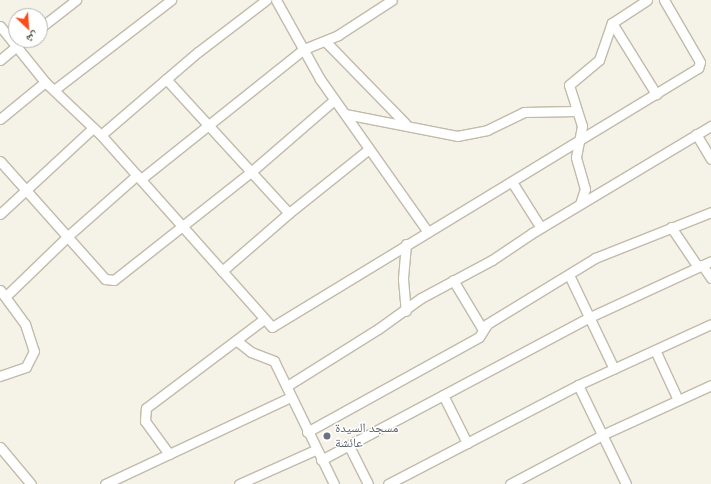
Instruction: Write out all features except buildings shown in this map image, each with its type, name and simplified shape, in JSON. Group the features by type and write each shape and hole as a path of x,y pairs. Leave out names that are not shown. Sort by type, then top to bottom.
{"street":[{"path":"48,22 76,0"},
{"path":"54,90 171,0"},
{"path":"101,135 166,79 266,0"},
{"path":"276,0 334,100 428,232"},
{"path":"0,376 26,367 34,351 25,324 3,293 139,177 208,125 304,49 348,30 392,0"},
{"path":"580,204 585,189 576,162 582,126 569,85 599,60 612,24 647,0"},
{"path":"18,48 45,82 101,135 139,177 269,326 275,327 406,244 580,141 701,66 664,0"},
{"path":"612,24 656,94"},
{"path":"0,26 8,36"},
{"path":"325,41 394,114 407,124"},
{"path":"0,60 14,48"},
{"path":"166,79 289,213"},
{"path":"0,119 45,82"},
{"path":"0,161 105,278 114,280 252,171 334,100"},
{"path":"345,114 407,124 424,131 457,136 487,130 524,112 577,111"},
{"path":"287,386 406,311 422,298 492,260 540,228 711,126"},
{"path":"0,214 93,128"},
{"path":"696,134 711,159"},
{"path":"222,272 289,213 369,149"},
{"path":"512,182 540,228"},
{"path":"307,432 479,337 487,324 570,276 606,252 711,212"},
{"path":"671,227 704,264 711,278"},
{"path":"406,244 404,279 406,311"},
{"path":"321,460 590,318 704,264"},
{"path":"570,276 614,369"},
{"path":"453,280 483,330"},
{"path":"169,454 145,421 146,408 237,341 264,319"},
{"path":"388,484 578,386 711,324"},
{"path":"237,341 252,352 274,361 287,386 315,450 334,484"},
{"path":"655,350 678,400"},
{"path":"510,484 521,482 602,435 711,385"},
{"path":"578,386 626,484"},
{"path":"443,395 467,442"},
{"path":"105,484 291,396"},
{"path":"349,446 368,484"},
{"path":"0,447 31,484"},
{"path":"239,484 315,450"}],"place":[{"name":"مسجد السيدة عائشة","path":"327,436"}]}
